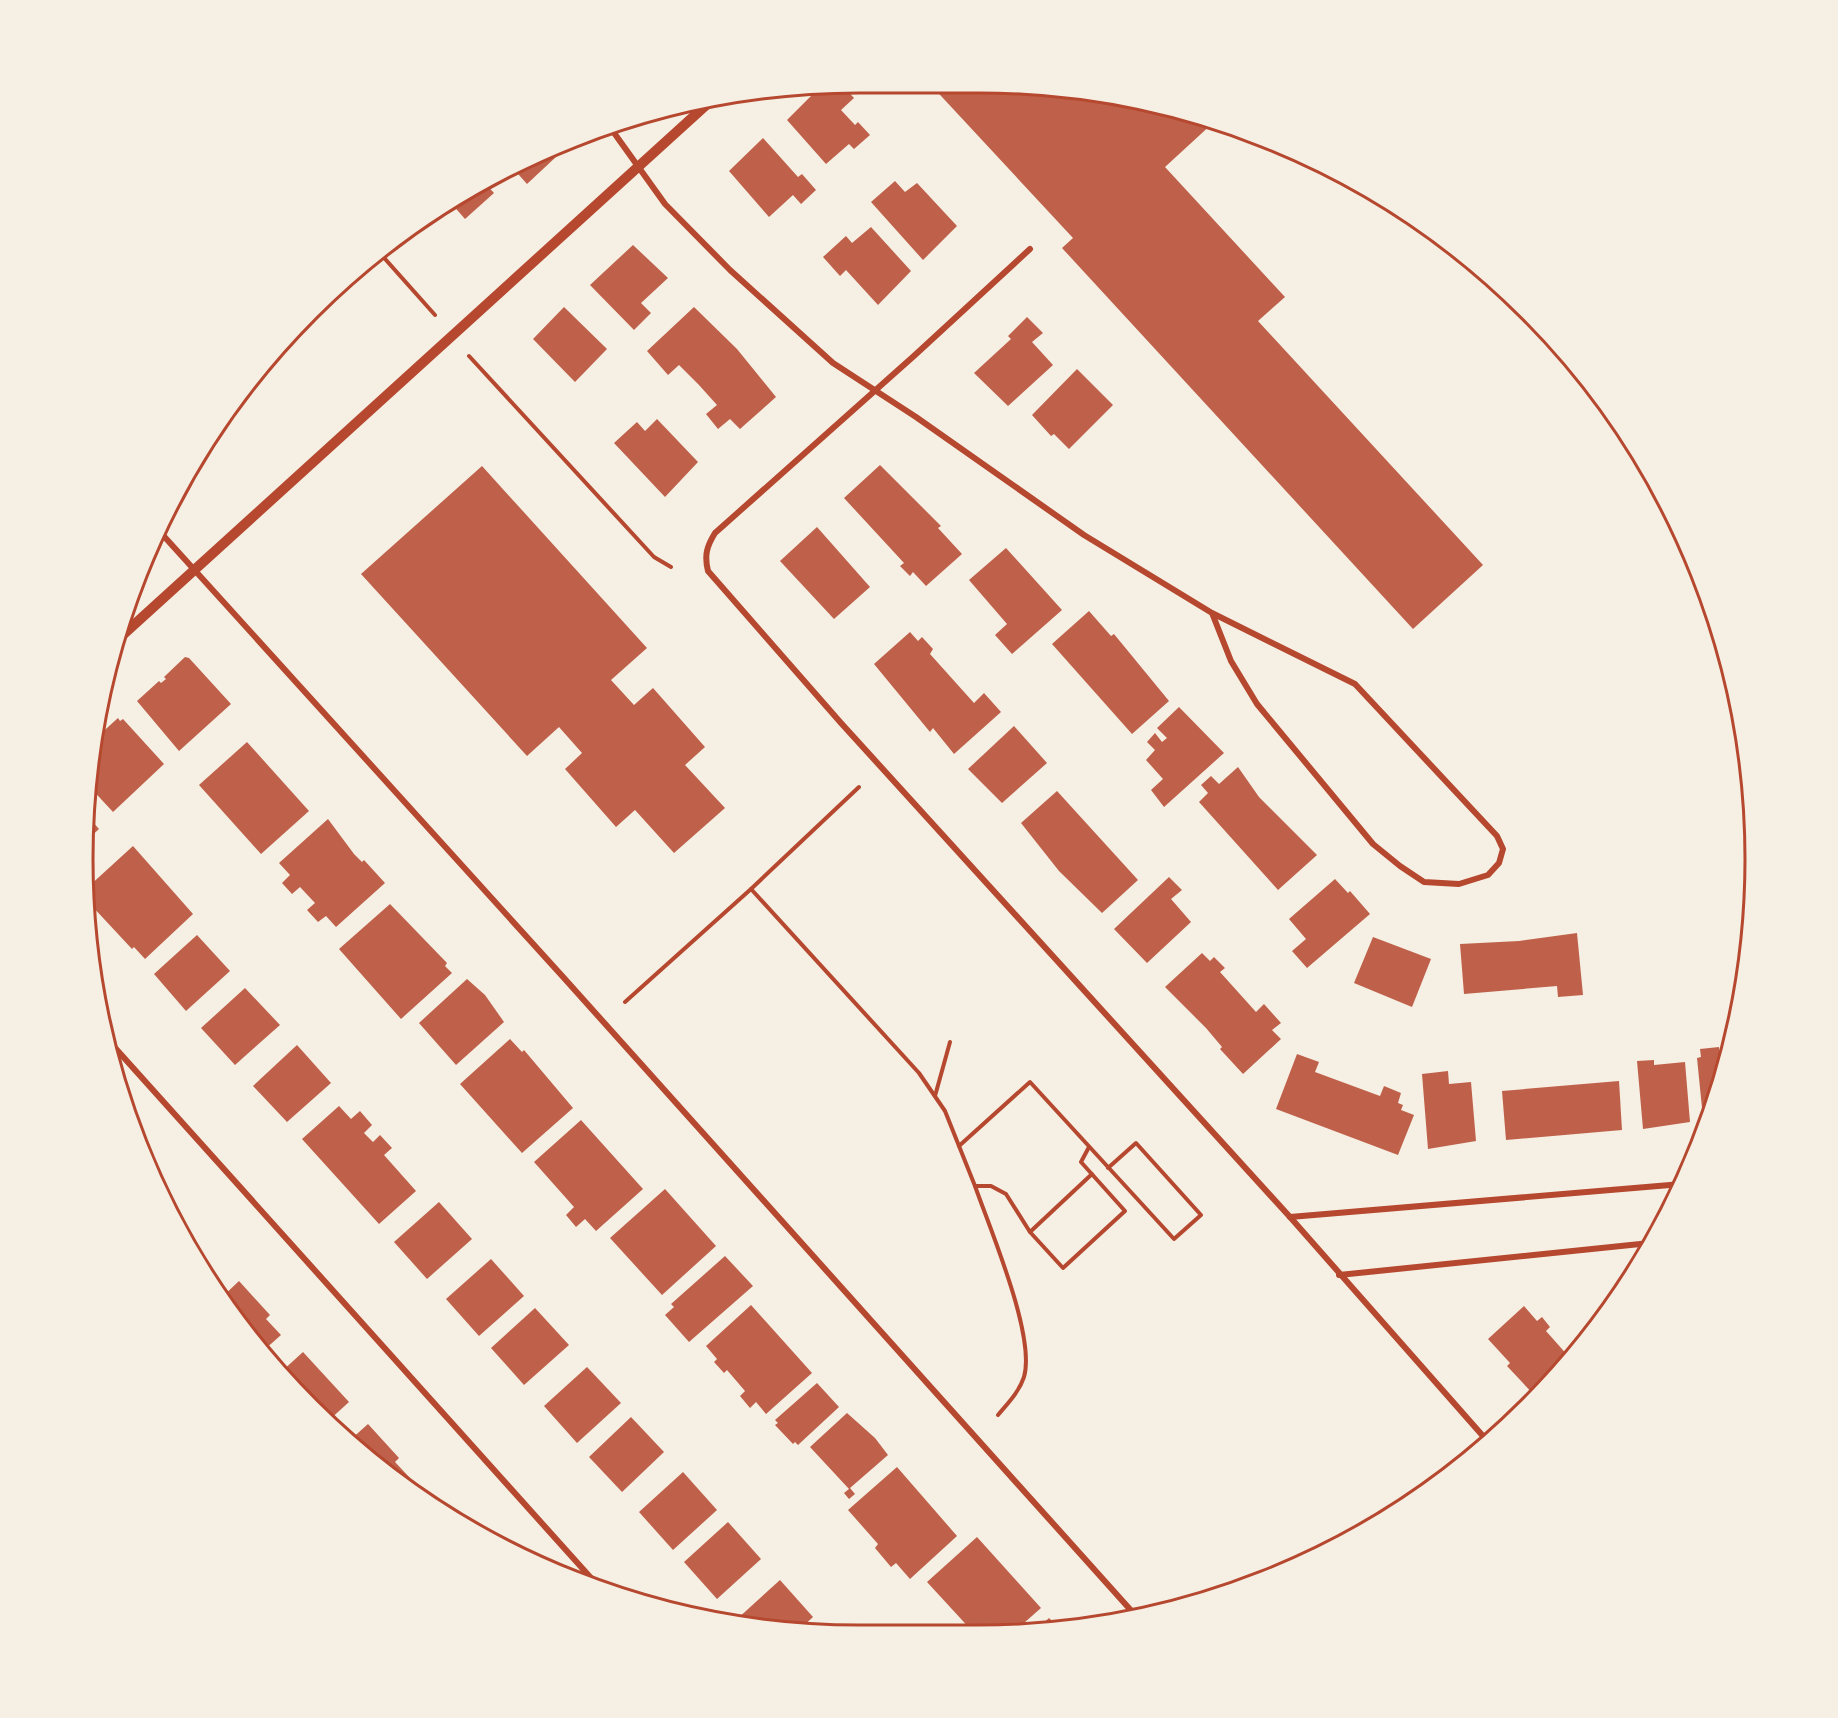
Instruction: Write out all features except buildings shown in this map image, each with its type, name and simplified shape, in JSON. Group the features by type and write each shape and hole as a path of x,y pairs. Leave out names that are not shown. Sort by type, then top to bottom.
{"street":[{"path":"129,630 701,110"},
{"path":"615,133 664,204 730,270 833,363 916,417 1083,535 1212,613 1355,684 1497,836 1503,849 1499,863 1488,875 1459,884 1424,882 1373,844 1257,704 1231,661 1212,613"},
{"path":"1030,249 715,533 707,545 705,558 708,571 833,715 1290,1217 1483,1436"},
{"path":"164,537 564,978 1130,1610"},
{"path":"118,1051 588,1575"},
{"path":"1290,1217 1672,1185"},
{"path":"1339,1275 1641,1244"}],"path":[{"path":"384,258 435,315"},
{"path":"469,356 654,557 671,567"},
{"path":"625,1002 751,889 859,787"},
{"path":"751,889 919,1073 945,1111 975,1186 1018,1313 1027,1359 1020,1388 998,1415"},
{"path":"935,1096 950,1042"},
{"path":"959,1146 1030,1082 1108,1168 1174,1239 1200,1215 1136,1143 1108,1168"},
{"path":"975,1186 991,1186 1006,1194 1030,1232 1063,1268 1125,1211 1081,1162 1083,1154 1089,1147"},
{"path":"1030,1232 1092,1174"}]}
